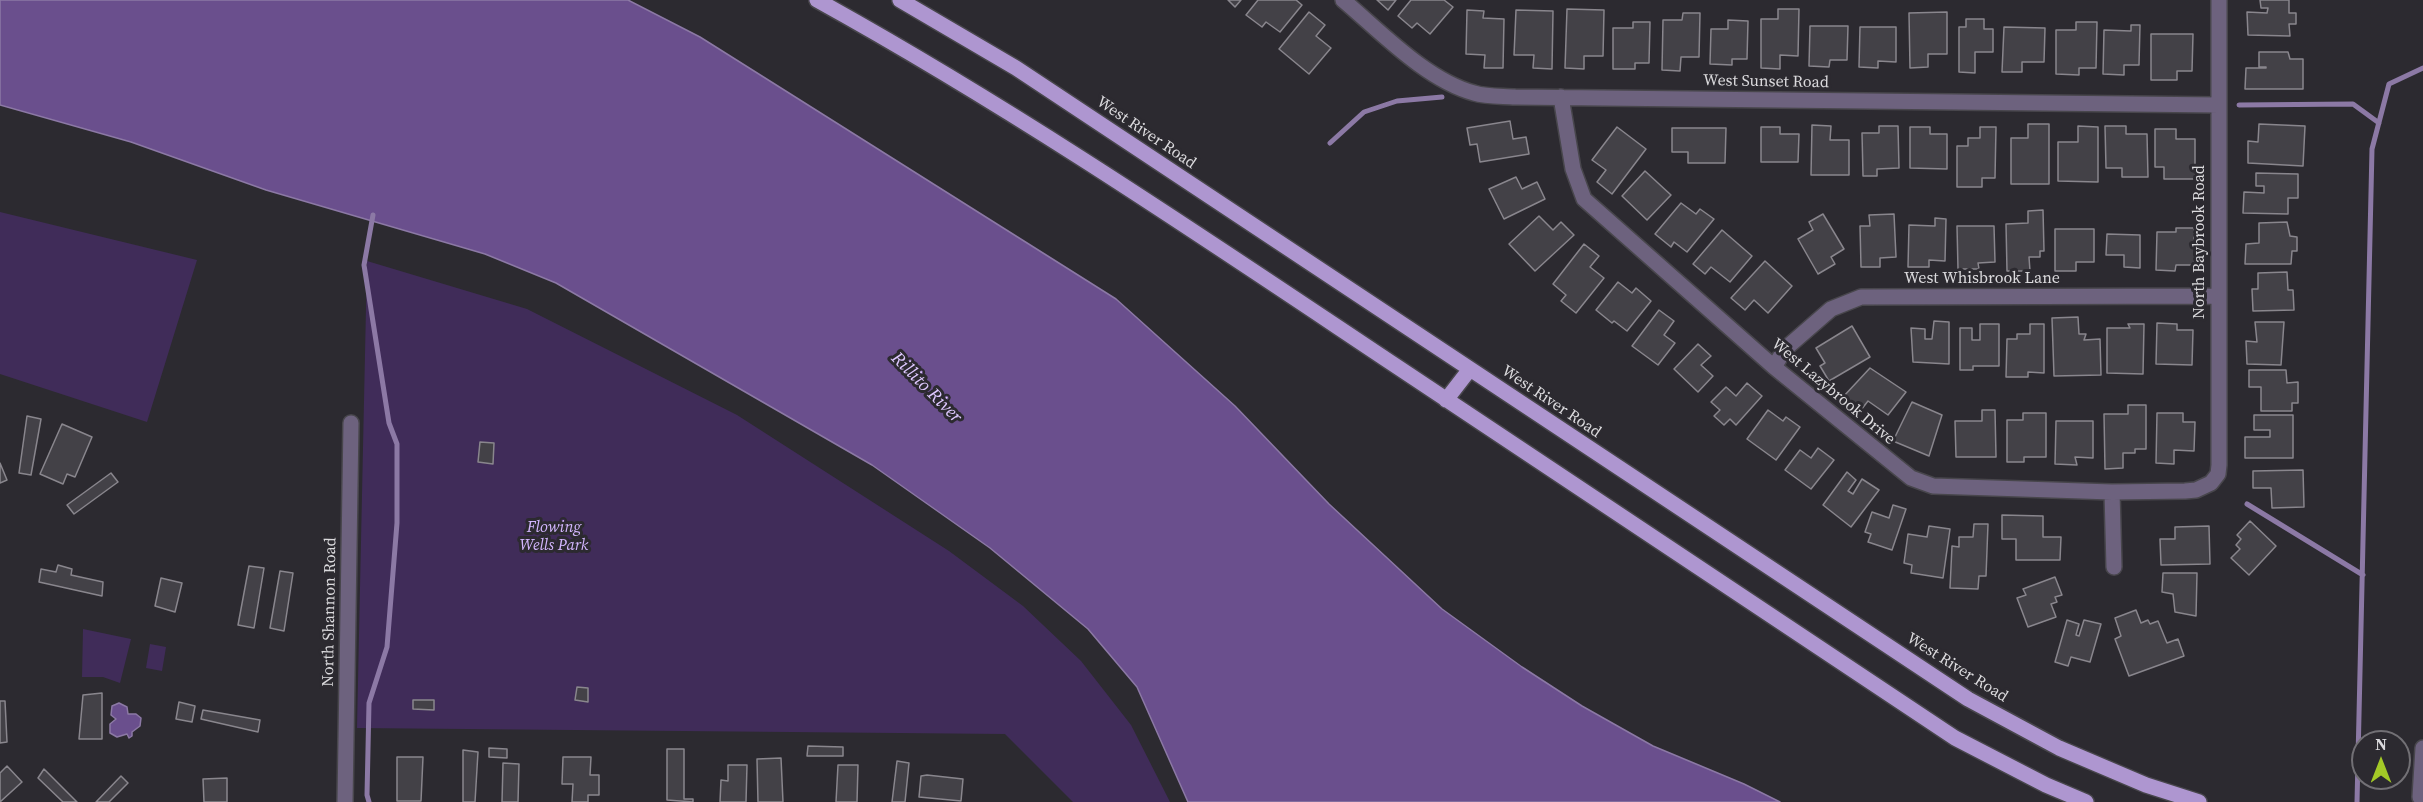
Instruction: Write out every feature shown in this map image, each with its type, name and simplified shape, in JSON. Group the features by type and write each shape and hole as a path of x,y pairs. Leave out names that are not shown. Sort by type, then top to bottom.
{"main road":[{"path":"817,0 892,41 1018,117 1955,738 2046,785 2086,802"},
{"name":"West River Road","path":"900,0 1016,68 1968,699 2060,748 2146,785 2199,802"},
{"path":"1446,400 1470,369"}],"street":[{"name":"West Sunset Road","path":"1343,0 1414,60 1452,85 1475,94 1515,98 2219,105"},
{"name":"North Baybrook Road","path":"2216,488 2219,465 2219,0"},
{"name":"West Lazybrook Drive","path":"1561,98 1573,169 1584,199 1774,367 1899,470 1921,483 1933,486 2112,492 2216,488"},
{"name":"West Whisbrook Lane","path":"1774,367 1785,349 1831,309 1861,297 2218,296"},
{"name":"North Shannon Road","path":"345,802 351,423"},
{"path":"2112,492 2114,567"},
{"path":"2421,797 2423,748"}],"green space":[{"path":"0,212 197,260 147,422 0,374"},
{"name":"Flowing Wells Park","path":"367,261 527,309 737,415 949,551 1023,606 1081,661 1131,725 1170,802 1073,802 1005,734 357,728"},
{"path":"83,629 131,639 120,683 103,677 82,677"},
{"path":"150,644 166,647 162,671 146,668"}],"water":[{"name":"Rillito River","path":"0,0 628,0 700,37 1116,299 1235,406 1329,504 1442,609 1522,667 1582,706 1653,746 1744,784 1780,802 1188,802 1137,687 1088,629 990,548 872,465 556,283 485,254 266,190 131,142 0,105"},
{"path":"119,703 127,707 128,714 136,714 141,718 140,726 132,732 129,738 127,734 117,737 110,733 110,724 116,719 111,715 112,706"}],"building":[{"path":"1228,0 1241,0 1235,7"},
{"path":"1258,0 1296,0 1302,5 1280,32 1266,22 1262,27 1246,15"},
{"path":"1377,0 1396,0 1388,10"},
{"path":"1411,0 1444,0 1453,7 1430,34 1417,23 1412,28 1398,16"},
{"path":"2260,0 2289,0 2289,13 2296,13 2296,24 2289,24 2290,36 2248,35 2247,12 2267,13 2268,8 2261,8"},
{"path":"1567,9 1604,10 1603,56 1584,56 1584,69 1565,68"},
{"path":"1778,9 1799,9 1798,56 1780,55 1780,69 1761,68 1761,19 1778,19"},
{"path":"1467,10 1484,11 1483,18 1504,19 1503,68 1484,68 1485,55 1466,54"},
{"path":"1516,10 1553,11 1552,69 1533,68 1534,55 1514,55"},
{"path":"1309,12 1325,25 1316,36 1331,48 1309,74 1279,49"},
{"path":"1947,12 1947,54 1928,54 1928,67 1910,68 1909,13"},
{"path":"1683,13 1700,13 1699,57 1681,57 1680,71 1662,70 1663,20 1682,20"},
{"path":"1966,19 1984,19 1984,29 1993,29 1993,52 1975,52 1975,73 1959,72 1959,27 1966,27"},
{"path":"1728,20 1748,21 1747,59 1732,59 1732,65 1710,64 1711,29 1728,29"},
{"path":"1633,22 1650,22 1649,63 1635,63 1635,69 1613,69 1613,28 1633,28"},
{"path":"2076,22 2097,22 2096,68 2079,68 2079,75 2056,74 2056,30 2076,30"},
{"path":"2131,25 2140,25 2139,65 2124,65 2124,75 2103,74 2104,30 2131,31"},
{"path":"1810,26 1848,26 1847,60 1830,60 1829,67 1809,66"},
{"path":"1860,27 1896,27 1896,62 1878,61 1878,68 1859,67"},
{"path":"2004,27 2045,28 2044,62 2022,62 2022,72 2002,72"},
{"path":"2151,34 2193,34 2192,71 2177,71 2177,80 2151,80"},
{"path":"2259,52 2288,52 2290,59 2303,59 2303,89 2245,89 2246,68 2266,68 2259,67"},
{"path":"1510,121 1513,139 1526,137 1529,154 1480,162 1477,144 1470,145 1467,128"},
{"path":"2028,124 2049,124 2049,184 2011,184 2011,138 2028,138"},
{"path":"2259,124 2305,126 2303,166 2248,163 2248,141 2258,142"},
{"path":"1812,125 1831,126 1830,140 1849,140 1849,175 1811,175"},
{"path":"1879,126 1898,126 1899,168 1877,169 1877,176 1863,176 1862,133 1879,133"},
{"path":"2078,126 2098,127 2098,182 2058,181 2058,142 2078,142"},
{"path":"2105,126 2126,126 2126,134 2147,134 2148,177 2122,177 2122,168 2106,168"},
{"path":"1617,127 1646,149 1612,194 1597,182 1606,170 1592,160"},
{"path":"1761,127 1780,127 1780,134 1799,134 1798,162 1761,162"},
{"path":"1910,127 1930,127 1930,134 1947,134 1947,169 1910,168"},
{"path":"1980,127 1996,127 1995,178 1982,178 1982,187 1957,187 1957,146 1968,146 1968,138 1980,138"},
{"path":"1672,128 1726,128 1725,163 1688,163 1688,152 1672,152"},
{"path":"2155,129 2176,129 2176,139 2195,139 2195,179 2164,179 2164,167 2155,167"},
{"path":"1645,171 1671,195 1647,220 1622,196"},
{"path":"2256,173 2298,174 2298,198 2288,198 2288,214 2243,213 2244,192 2264,193 2264,186 2256,186"},
{"path":"1516,177 1522,189 1537,182 1545,199 1504,219 1489,189"},
{"path":"1681,203 1696,214 1700,209 1714,219 1687,252 1674,242 1671,247 1655,234"},
{"path":"2043,210 2044,251 2040,251 2040,257 2029,257 2030,271 2007,271 2006,224 2028,223 2028,211"},
{"path":"1823,214 1844,249 1831,257 1835,264 1818,274 1798,239 1813,230 1809,222"},
{"path":"1894,214 1896,257 1880,258 1880,267 1861,267 1860,226 1870,226 1869,215"},
{"path":"1539,216 1553,230 1561,222 1574,235 1535,271 1509,244"},
{"path":"1935,218 1946,219 1945,261 1929,260 1929,267 1908,267 1909,225 1935,226"},
{"path":"2287,222 2290,236 2297,237 2297,251 2292,251 2291,264 2245,264 2246,244 2259,243 2259,223"},
{"path":"1957,226 1994,226 1995,262 1978,263 1979,269 1958,269"},
{"path":"2176,228 2194,228 2194,265 2176,265 2175,271 2156,270 2157,232 2176,232"},
{"path":"2055,229 2094,229 2094,262 2076,262 2076,271 2055,271"},
{"path":"1722,230 1752,256 1730,282 1711,267 1705,274 1693,264"},
{"path":"2107,234 2140,235 2140,268 2124,267 2124,255 2106,255"},
{"path":"1584,244 1599,256 1590,267 1604,278 1576,313 1561,301 1566,295 1553,284"},
{"path":"1765,261 1792,286 1768,313 1754,300 1745,310 1731,298"},
{"path":"2287,272 2288,290 2293,290 2294,310 2253,311 2252,289 2258,289 2258,273"},
{"path":"1618,282 1632,293 1636,288 1651,301 1627,331 1596,310"},
{"path":"1659,310 1674,321 1664,335 1675,343 1658,365 1632,346"},
{"path":"2078,317 2079,334 2086,334 2084,340 2100,339 2101,375 2054,376 2052,318"},
{"path":"1934,321 1949,322 1949,364 1913,362 1911,328 1925,329 1925,339 1932,339"},
{"path":"2255,322 2284,322 2281,365 2247,364 2246,341 2257,342"},
{"path":"2157,323 2177,324 2177,330 2193,330 2192,365 2156,364"},
{"path":"1980,324 1999,324 1999,366 1973,366 1973,370 1960,370 1960,328 1972,328 1972,340 1980,340"},
{"path":"2030,324 2044,324 2044,373 2028,372 2028,377 2006,377 2007,339 2017,339 2017,334 2030,334"},
{"path":"2128,324 2144,324 2143,374 2107,373 2107,328 2130,328"},
{"path":"1852,326 1870,357 1829,381 1820,366 1825,363 1816,348"},
{"path":"1698,344 1711,356 1701,365 1713,376 1698,392 1674,369"},
{"path":"1870,368 1906,392 1888,415 1868,401 1861,410 1843,397"},
{"path":"2249,370 2286,370 2287,383 2298,382 2298,403 2292,403 2292,411 2261,411 2261,387 2249,387"},
{"path":"1747,383 1762,396 1736,425 1730,419 1724,425 1714,416 1720,410 1711,402 1726,387 1736,396"},
{"path":"1912,402 1942,415 1929,456 1893,441"},
{"path":"2128,405 2146,405 2146,449 2135,449 2135,453 2123,453 2123,468 2105,469 2104,414 2128,414"},
{"path":"1768,410 1783,421 1786,417 1800,427 1776,460 1747,439"},
{"path":"1982,410 1995,410 1996,457 1956,457 1955,421 1982,421"},
{"path":"2023,413 2046,413 2046,457 2024,457 2024,462 2007,462 2007,420 2023,420"},
{"path":"2157,413 2183,413 2183,422 2195,422 2194,451 2174,450 2174,464 2156,463"},
{"path":"2254,415 2293,415 2293,458 2245,458 2245,437 2270,437 2270,430 2254,430"},
{"path":"27,416 41,419 31,475 19,473"},
{"path":"2056,421 2093,421 2093,458 2075,457 2077,465 2055,464"},
{"path":"62,424 92,437 75,477 67,474 63,484 40,474"},
{"path":"480,442 494,443 493,464 478,462"},
{"path":"1818,448 1834,460 1811,489 1785,470 1800,450 1811,458"},
{"path":"0,463 7,480 0,483"},
{"path":"2303,470 2304,507 2272,508 2271,488 2253,488 2253,471"},
{"path":"1847,472 1856,480 1848,491 1853,494 1862,479 1879,490 1851,527 1823,505"},
{"path":"111,473 118,482 74,514 67,505"},
{"path":"1893,505 1906,509 1892,550 1868,542 1871,534 1865,532 1872,512 1889,518"},
{"path":"2002,515 2043,516 2043,537 2061,537 2060,560 2016,560 2016,539 2002,539"},
{"path":"2250,521 2276,546 2249,575 2231,558 2240,549 2236,545 2241,539 2237,535"},
{"path":"1974,524 1988,524 1986,576 1979,576 1978,589 1950,588 1952,546 1959,547 1959,537 1973,537"},
{"path":"1929,526 1950,529 1943,578 1911,573 1912,565 1904,563 1908,534 1927,537"},
{"path":"2209,526 2210,564 2161,565 2160,539 2175,539 2175,527"},
{"path":"58,565 72,569 71,575 103,582 102,596 39,582 41,569 56,572"},
{"path":"249,566 264,568 254,628 238,625"},
{"path":"280,571 293,573 284,631 270,628"},
{"path":"2163,573 2197,573 2196,616 2175,612 2173,594 2162,592"},
{"path":"2055,577 2062,595 2055,597 2057,602 2051,604 2056,617 2028,627 2017,598 2026,595 2023,589"},
{"path":"161,578 182,583 175,612 155,606"},
{"path":"2136,610 2141,623 2148,620 2150,624 2158,621 2167,643 2178,639 2184,656 2129,676 2115,639 2121,636 2115,618"},
{"path":"2067,620 2079,624 2076,635 2079,636 2084,620 2101,624 2090,662 2071,657 2068,666 2055,662"},
{"path":"577,687 588,688 588,702 575,700"},
{"path":"102,693 102,739 79,739 83,695"},
{"path":"413,700 434,700 434,710 413,709"},
{"path":"0,701 5,701 7,742 0,743"},
{"path":"179,702 195,706 192,722 176,719"},
{"path":"203,710 260,720 258,732 201,719"},
{"path":"808,746 843,747 843,756 807,756"},
{"path":"489,748 507,749 507,758 489,757"},
{"path":"667,749 684,749 684,799 693,799 693,802 667,800"},
{"path":"463,750 478,752 475,802 463,802"},
{"path":"397,757 423,757 421,801 397,801"},
{"path":"563,757 591,757 590,775 599,775 599,795 588,795 588,802 572,802 573,784 562,784"},
{"path":"781,758 783,802 758,802 757,759"},
{"path":"897,761 909,763 905,802 892,802"},
{"path":"503,763 519,764 518,802 502,802"},
{"path":"728,765 747,765 746,802 720,802 721,780 728,781"},
{"path":"838,765 858,765 857,802 836,802"},
{"path":"7,766 22,782 0,802 0,773"},
{"path":"44,769 77,802 63,802 38,778"},
{"path":"121,776 128,783 109,802 96,802"},
{"path":"921,776 963,779 961,801 919,797"},
{"path":"227,778 227,802 204,802 203,779"}],"waterway":[{"path":"2357,802 2372,149 2389,84 2423,68"},
{"path":"1330,143 1364,112 1397,101 1442,97"},
{"path":"2239,105 2353,104 2379,123"},
{"path":"369,802 367,795 369,703 387,647 397,523 397,444 389,423 364,265 373,215"},
{"path":"2247,504 2363,575"}]}
